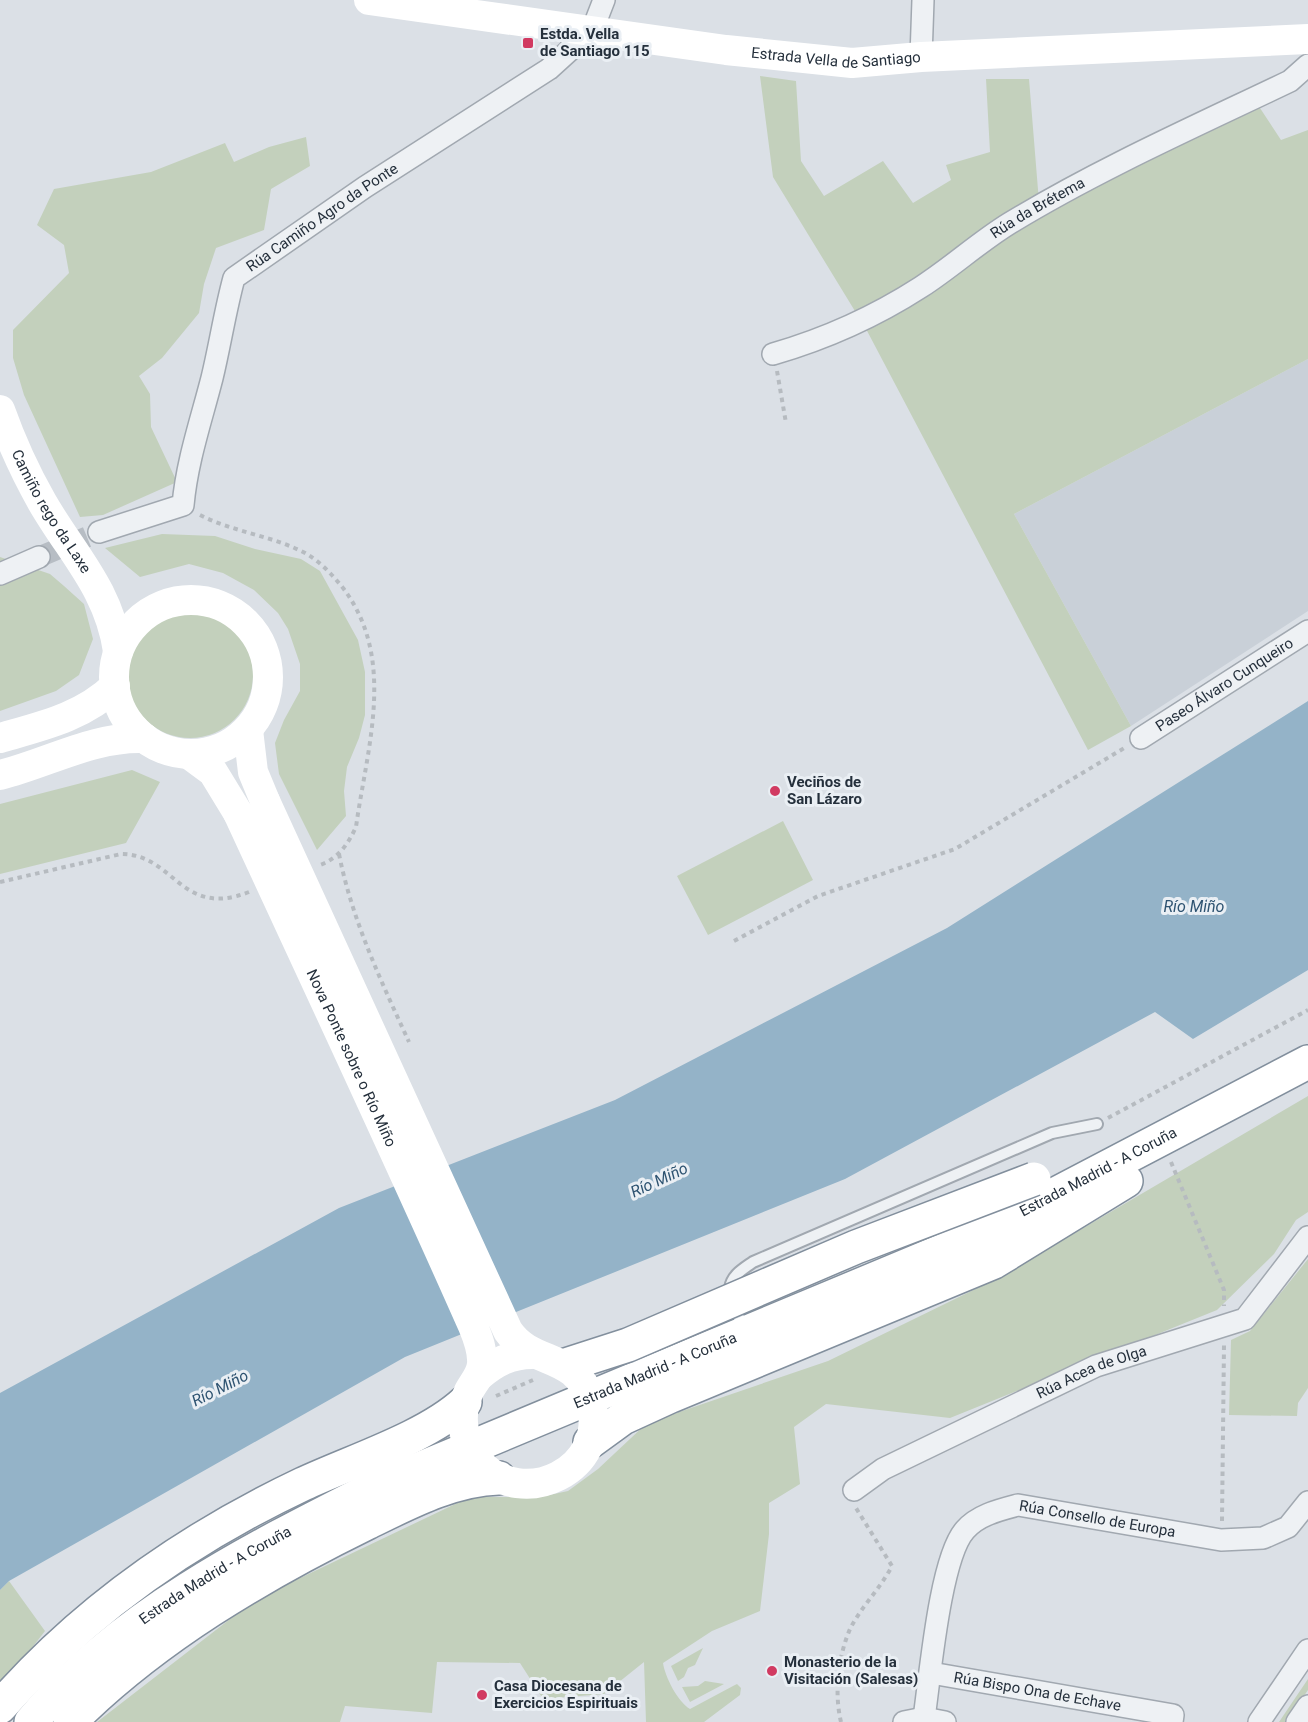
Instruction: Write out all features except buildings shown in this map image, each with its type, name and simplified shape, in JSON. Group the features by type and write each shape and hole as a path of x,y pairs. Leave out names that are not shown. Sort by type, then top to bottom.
{"highway":[{"path":"546,1365 628,1345 856,1247 1034,1179 1148,1130 1221,1091 1308,1053"},
{"name":"Estrada Madrid - A Coruña","path":"31,1722 102,1652 186,1590 241,1556 371,1489 968,1240 1262,1089 1308,1062"},
{"path":"590,1442 623,1419 671,1396 994,1262 1168,1155 1308,1080"},
{"path":"0,1707 85,1622 203,1539 293,1489 421,1430 477,1393"},
{"path":"69,1722 124,1672 255,1583 397,1508 459,1484 479,1479 500,1478"}],"main road":[{"name":"Estrada Vella de Santiago","path":"369,0 726,50 852,63 921,57 1308,39"},
{"name":"Camiño rego da Laxe","path":"0,410 22,463 42,502 93,577"},
{"path":"93,577 113,593 130,602 158,607"},
{"path":"93,577 112,617 118,651 115,686 124,715 144,738 166,750 190,754 222,748 248,730 262,708 268,682 265,656 254,632 235,613 210,602 184,600 158,607 137,623 118,651"},
{"path":"0,738 81,712 115,686"},
{"name":"Nova Ponte sobre o Río Miño","path":"248,730 253,772 265,801 502,1320 513,1338 546,1365"},
{"path":"0,775 35,766 110,739 144,738"},
{"name":"Nova Ponte sobre o Río Miño","path":"190,754 219,779 238,813 476,1333 482,1353 477,1393"},
{"path":"521,1354 546,1365 583,1384 591,1403 594,1422 590,1442 579,1461 563,1475 542,1484 520,1485 500,1478 485,1468 473,1455 466,1439 462,1419 499,1361 521,1354"}],"street":[{"path":"583,31 604,0"},
{"path":"921,57 923,0"},
{"name":"Rúa Camiño Agro da Ponte","path":"99,532 183,505 198,422 212,377 220,332 234,278 365,187 549,69 571,49 583,31"},
{"name":"Rúa da Brétema","path":"773,354 812,342 883,309 920,288 1011,223 1146,150 1290,81 1308,65"},
{"path":"0,574 39,556"},
{"name":"Paseo Álvaro Cunqueiro","path":"1141,738 1308,631"},
{"name":"Rúa Acea de Olga","path":"854,1490 883,1469 1096,1366 1245,1319 1308,1237"},
{"name":"Rúa Consello de Europa","path":"914,1720 931,1673 952,1553 965,1529 993,1512 1018,1505 1221,1540 1263,1538 1288,1527 1308,1502"},
{"path":"1259,1722 1308,1650"},
{"name":"Rúa Bispo Ona de Echave","path":"931,1673 1173,1715 1172,1722"},
{"path":"1297,1722 1308,1706"},
{"path":"914,1720 945,1722"}],"lane":[{"path":"744,1334 730,1288 735,1275 753,1262 1052,1133 1097,1124"}],"path":[{"path":"773,354 786,423"},
{"path":"734,941 818,896 919,864 955,849 1141,738"},
{"path":"339,854 347,893 376,970 409,1042"},
{"path":"1097,1124 1308,1010"},
{"path":"1168,1155 1224,1290 1224,1316"},
{"path":"1221,1527 1224,1339"},
{"path":"477,1393 546,1365"},
{"path":"841,1722 838,1709 838,1681 844,1649 851,1629 892,1566 857,1510 854,1490"}],"shaded area":[{"path":"1308,359 1308,611 1131,726 1014,514"}],"green space":[{"path":"760,76 796,81 801,161 824,196 883,161 913,203 951,180 946,165 990,152 986,79 1029,79 1039,202 858,316 773,177"},
{"path":"1256,102 1281,140 1308,130 1308,359 1014,514 1131,726 1088,750 865,327 998,239"},
{"path":"306,137 310,166 271,189 264,230 216,248 204,284 199,313 162,358 139,376 150,394 151,427 177,482 103,515 80,517 24,395 13,358 13,330 69,273 64,245 37,225 54,189 151,172 225,143 234,162 269,147"},
{"path":"162,534 215,536 255,549 301,559 320,571 358,640 365,672 365,715 359,738 347,767 344,791 346,816 317,850 279,774 275,743 284,720 300,691 300,664 288,629 278,613 254,590 223,573 189,564 140,577 105,548"},
{"path":"0,557 50,574 64,586 84,604 93,639 79,675 56,691 0,711"},
{"path":"190,612 214,616 235,630 249,651 253,675 249,699 235,720 214,734 190,738 166,734 145,720 131,699 127,675 131,651 145,630 166,616"},
{"path":"132,770 160,782 126,843 0,874 0,804"},
{"path":"783,821 813,880 708,935 677,876"},
{"path":"1308,1096 1308,1212 1296,1220 1274,1254 1217,1310 950,1418 826,1404 794,1427 800,1484 769,1503 769,1534 760,1611 712,1631 663,1663 673,1689 685,1706 690,1709 737,1684 741,1688 740,1695 704,1722 646,1722 644,1662 604,1694 543,1699 520,1663 437,1662 432,1713 345,1706 340,1722 97,1722 256,1599 470,1497 540,1497 568,1491 598,1469 647,1423 828,1361 998,1278"},
{"path":"1308,1259 1308,1388 1298,1403 1297,1416 1229,1415 1231,1340 1250,1331"},
{"path":"9,1581 45,1631 0,1689 0,1590"},
{"path":"703,1648 695,1665 688,1668 684,1677 678,1681 671,1666"},
{"path":"1308,1679 1308,1690 1286,1722 1279,1722"},
{"path":"705,1681 724,1684 690,1702 682,1687 698,1686"}],"water":[{"name":"Río Miño","path":"1308,701 1308,970 1193,1039 1155,1012 845,1179 405,1357 9,1581 0,1590 0,1393 339,1208 615,1100 947,928"}],"tunnel":[{"path":"39,557 99,532"}],"place":[{"name":"Estda. Vella de Santiago 115","path":"528,43"},
{"name":"Veciños de San Lázaro","path":"775,791"},
{"name":"Monasterio de la Visitación (Salesas)","path":"772,1671"},
{"name":"Casa Diocesana de Exercicios Espirituais","path":"482,1695"}]}
